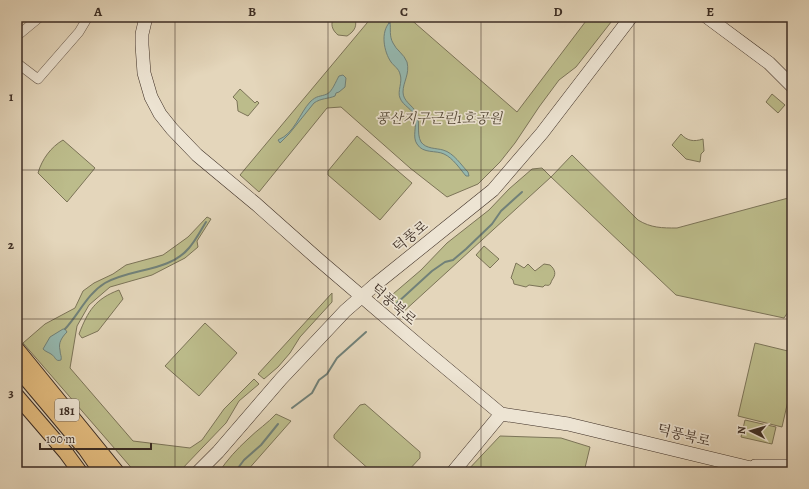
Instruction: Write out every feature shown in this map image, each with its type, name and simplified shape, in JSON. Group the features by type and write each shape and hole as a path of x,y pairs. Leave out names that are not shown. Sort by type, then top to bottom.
{"main road":[{"name":"181","path":"17,349 117,472"},
{"name":"181","path":"17,368 85,449 101,472"},
{"name":"181","path":"17,382 74,450 90,472"},
{"name":"181","path":"17,396 66,453 80,472"}],"street":[{"path":"17,36 40,17"},
{"path":"17,63 38,79 79,32 88,17"},
{"name":"덕풍북로","path":"146,17 142,34 144,73 150,97 160,114 172,129 197,155 501,414 568,424 766,472"},
{"name":"덕풍로","path":"198,472 218,452 324,332 361,296 493,190 542,133 631,17"},
{"path":"707,17 769,63 792,86"},
{"path":"453,472 501,414"},
{"name":"덕풍북로","path":"746,466 791,468"}],"green space":[{"path":"334,17 354,17 356,25 354,30 347,36 338,35 332,27"},
{"name":"풍산지구근린1호공원","path":"372,17 408,17 517,112 589,17 615,17 576,67 559,80 515,143 500,162 478,184 447,197 410,168 341,107 327,108 259,192 240,175"},
{"path":"240,89 255,103 257,101 259,103 248,116 238,111 237,101 233,97"},
{"path":"772,94 785,105 778,113 766,102"},
{"path":"681,134 691,140 703,139 704,151 701,154 700,162 686,159 672,145"},
{"path":"357,136 412,183 380,220 328,175 328,171"},
{"path":"63,140 95,168 67,202 38,173 48,154"},
{"path":"572,155 638,220 647,225 661,228 677,228 792,197 792,306 784,318 676,295 551,177"},
{"path":"542,168 551,177 402,313 396,307 393,300 393,294 421,270 447,243 489,210 509,189 532,169"},
{"path":"207,217 211,219 197,241 198,247 185,258 152,275 110,287 89,305 77,326 70,368 133,441 190,448 202,440 224,409 254,379 259,384 239,401 226,423 179,472 135,472 23,343 45,324 75,308 83,291 94,283 113,274 126,265 163,255 188,237"},
{"path":"484,246 499,259 490,268 476,255"},
{"path":"516,263 524,268 528,264 535,271 544,264 550,265 555,272 550,285 545,285 543,287 529,285 526,287 514,284 511,278"},
{"path":"119,290 123,299 98,331 82,338 79,334 89,312 104,297"},
{"path":"332,293 332,302 300,337 290,353 278,367 264,379 258,374"},
{"path":"205,323 237,353 199,396 165,366"},
{"path":"755,343 792,352 792,383 782,427 738,416"},
{"path":"365,404 420,452 420,458 407,472 372,472 334,438 334,435 360,405"},
{"path":"276,414 291,421 246,472 219,472 240,447"},
{"path":"745,420 776,427 772,444 741,437"},
{"path":"500,436 561,438 590,447 584,472 466,472"}],"water":[{"path":"390,22 391,35 394,45 407,62 408,70 403,88 403,95 416,112 421,142 428,147 443,150 451,154 468,172 469,176 466,176 447,156 423,149 417,144 414,114 400,98 399,92 401,77 399,71 391,62 386,53 384,36"},
{"path":"343,75 346,78 345,87 336,93 335,96 319,100 314,103 289,134 280,143 278,140 289,133 310,102 317,97 329,93 339,76"},
{"path":"63,329 67,332 60,343 61,360 58,360 43,349 50,337"}],"waterway":[{"path":"389,23 392,17"},
{"path":"397,303 432,271 445,262 453,260 466,249 492,224 501,211 522,192"},
{"path":"65,329 88,298 105,283 115,278 160,266 181,256 192,245 206,222"},
{"path":"292,408 312,393 319,380 327,374 337,358 366,332"},
{"path":"235,472 244,460 261,445 278,424"}]}
